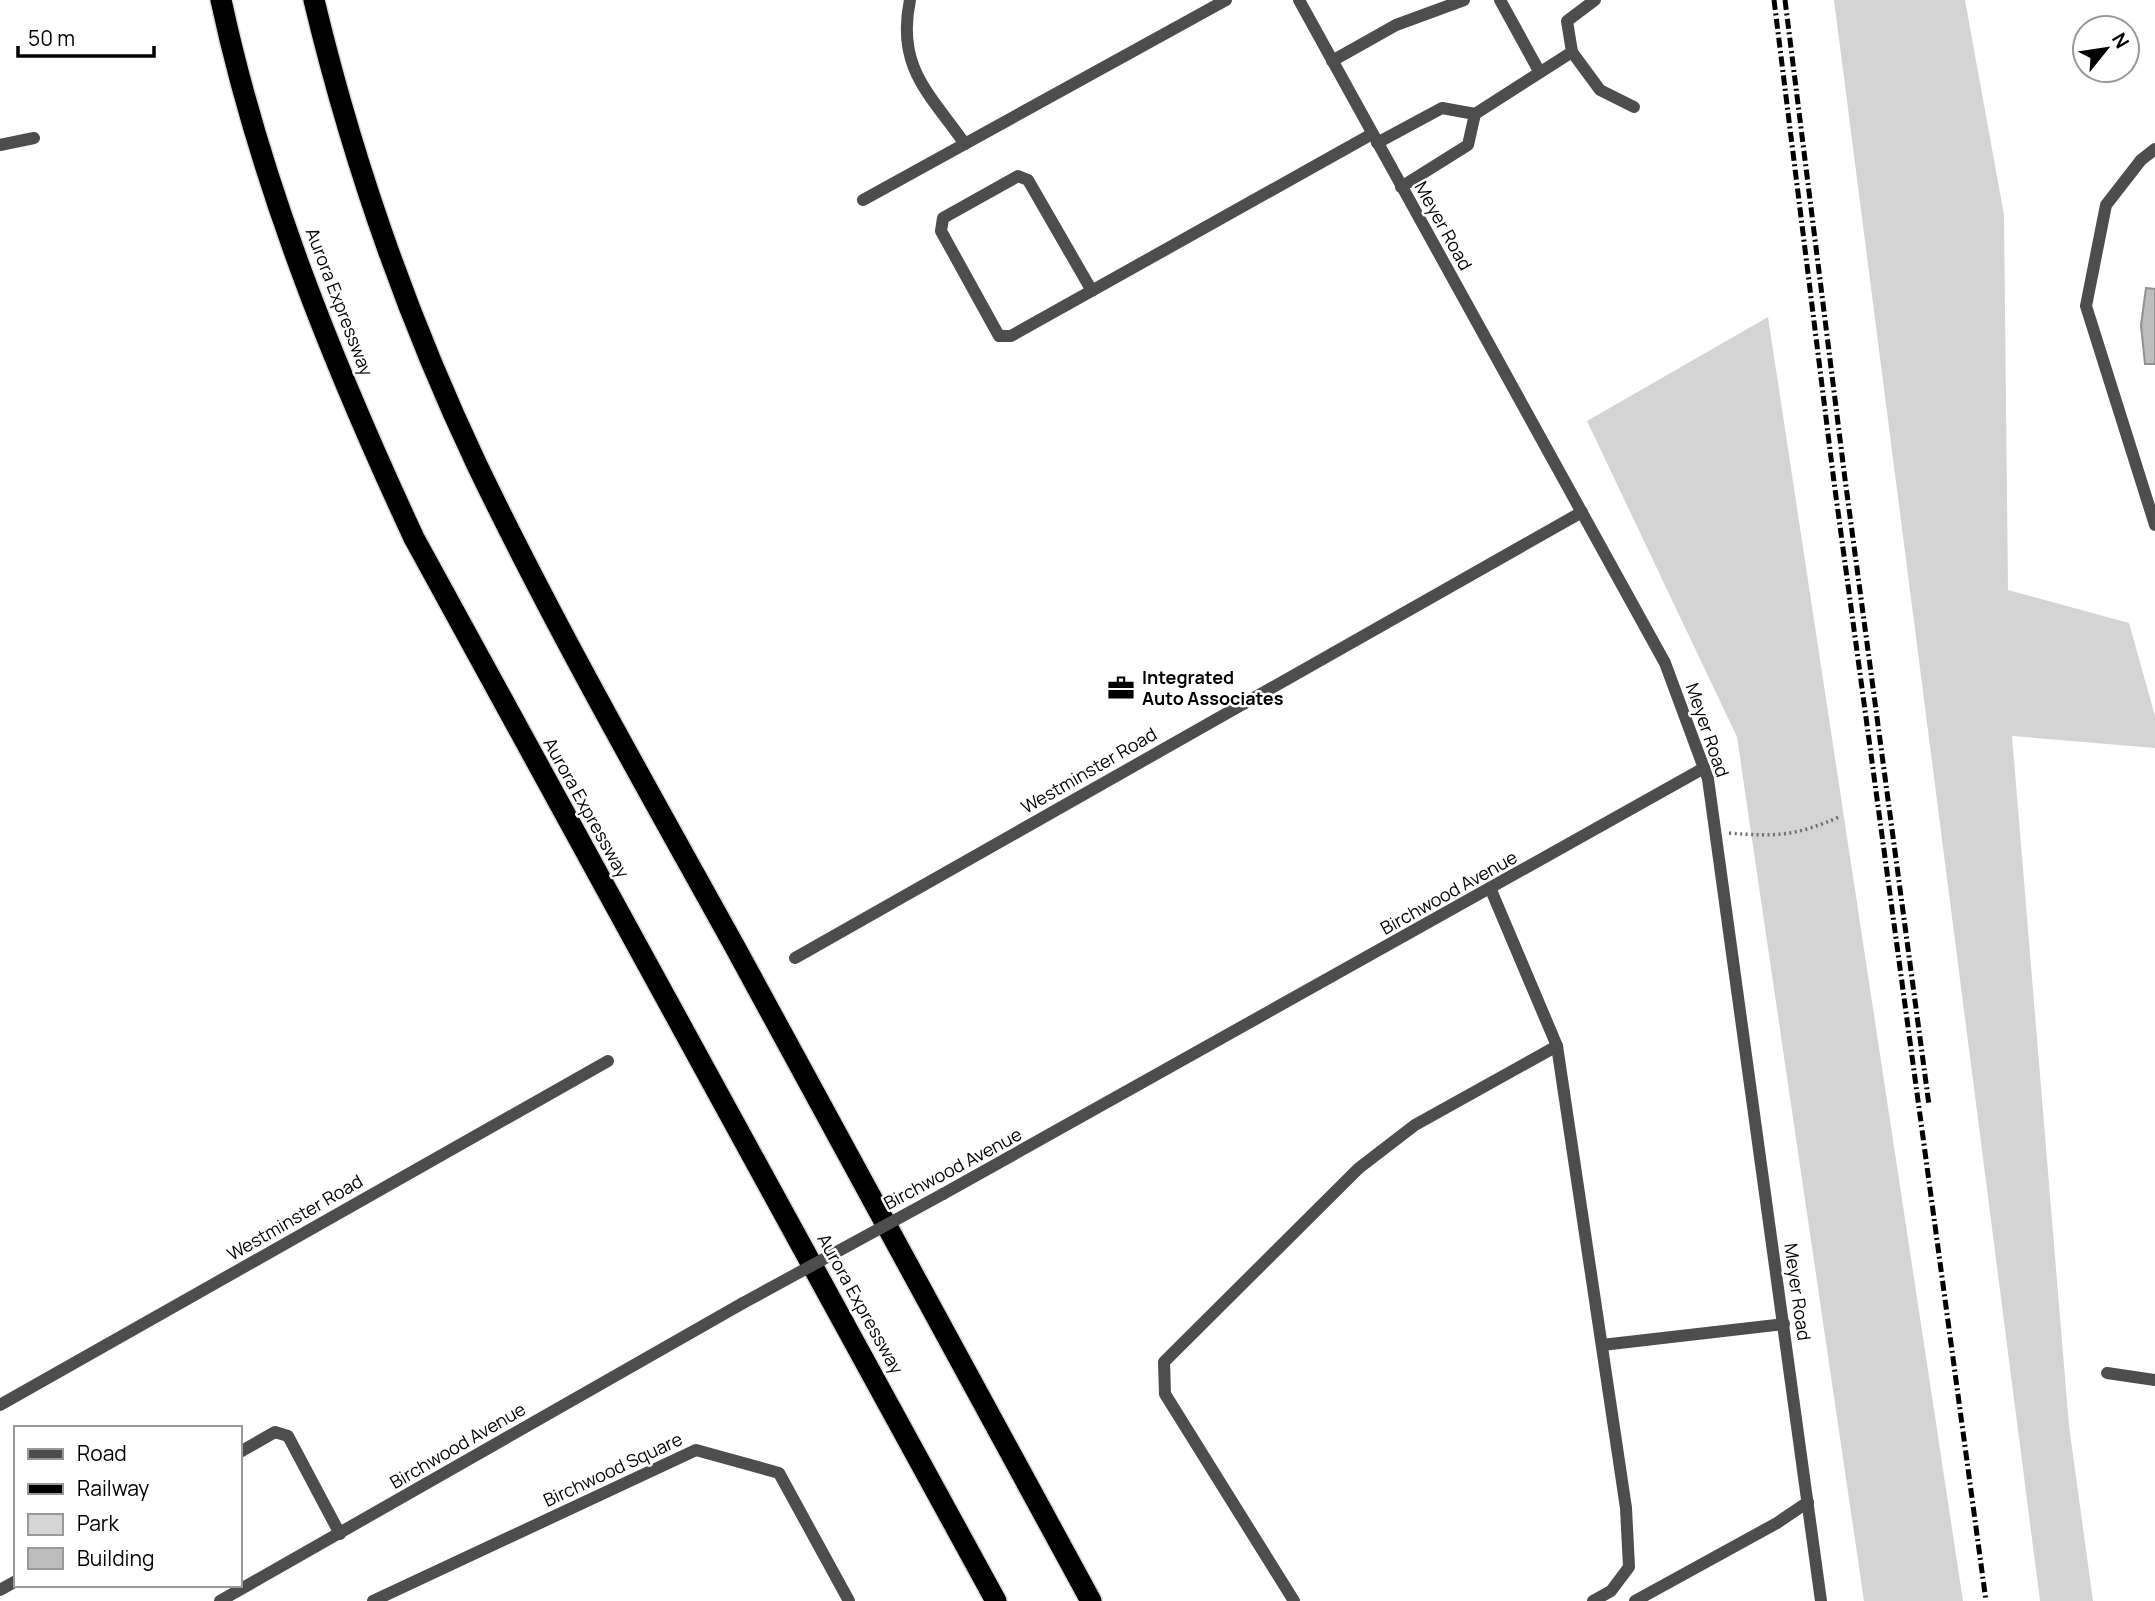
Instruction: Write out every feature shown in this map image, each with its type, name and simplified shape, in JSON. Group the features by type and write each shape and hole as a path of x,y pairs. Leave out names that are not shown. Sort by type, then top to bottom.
{"highway":[{"name":"Aurora Expressway","path":"221,0 265,166 306,282 363,428 414,538 996,1601"},
{"path":"314,0 369,190 418,329 477,463 622,742 1091,1601"}],"street":[{"path":"910,0 905,24 911,68 965,144"},
{"path":"863,200 1226,0"},
{"name":"Meyer Road","path":"1298,0 1665,663 1704,768 1716,832 1821,1601"},
{"path":"1332,61 1396,25 1464,0"},
{"path":"1500,0 1539,71"},
{"path":"1595,0 1567,21 1572,52 1600,90 1634,107"},
{"path":"1401,187 1468,145 1475,114 1572,52"},
{"path":"1092,291 1028,180 1018,176 943,218 941,231 999,336 1011,336 1375,139 1442,108 1475,114"},
{"path":"0,145 34,138"},
{"path":"2155,149 2141,160 2106,205 2086,306 2155,525"},
{"name":"Westminster Road","path":"795,958 1582,512"},
{"name":"Birchwood Avenue","path":"220,1601 238,1597 340,1534 743,1303 1490,890 1704,768"},
{"path":"1490,890 1557,1046 1626,1507 1629,1567 1611,1591 1593,1601"},
{"path":"1294,1601 1165,1394 1164,1362 1368,1161 1415,1125 1557,1046"},
{"name":"Westminster Road","path":"0,1405 608,1061"},
{"path":"1602,1345 1783,1324"},
{"path":"2107,1373 2155,1380"},
{"path":"242,1451 275,1432 288,1436 340,1534"},
{"name":"Birchwood Square","path":"373,1601 696,1450 779,1474 849,1601"},
{"path":"1635,1601 1777,1523 1808,1502"}],"path":[{"path":"1716,832 1781,837 1814,828 1842,816"}],"green space":[{"path":"1834,0 1965,0 2004,215 2008,590 2129,623 2155,716 2155,748 2012,736 2069,1426 2093,1601 2040,1601"},
{"path":"1768,317 1963,1601 1864,1601 1737,737 1587,421"}],"building":[{"path":"2146,288 2155,289 2155,364 2145,364 2141,325"}],"railway":[{"path":"1774,0 1834,482 1986,1601"},
{"path":"1785,0 1845,479 1929,1105"}],"place":[{"name":"Integrated Auto Associates","path":"1121,688"}]}
